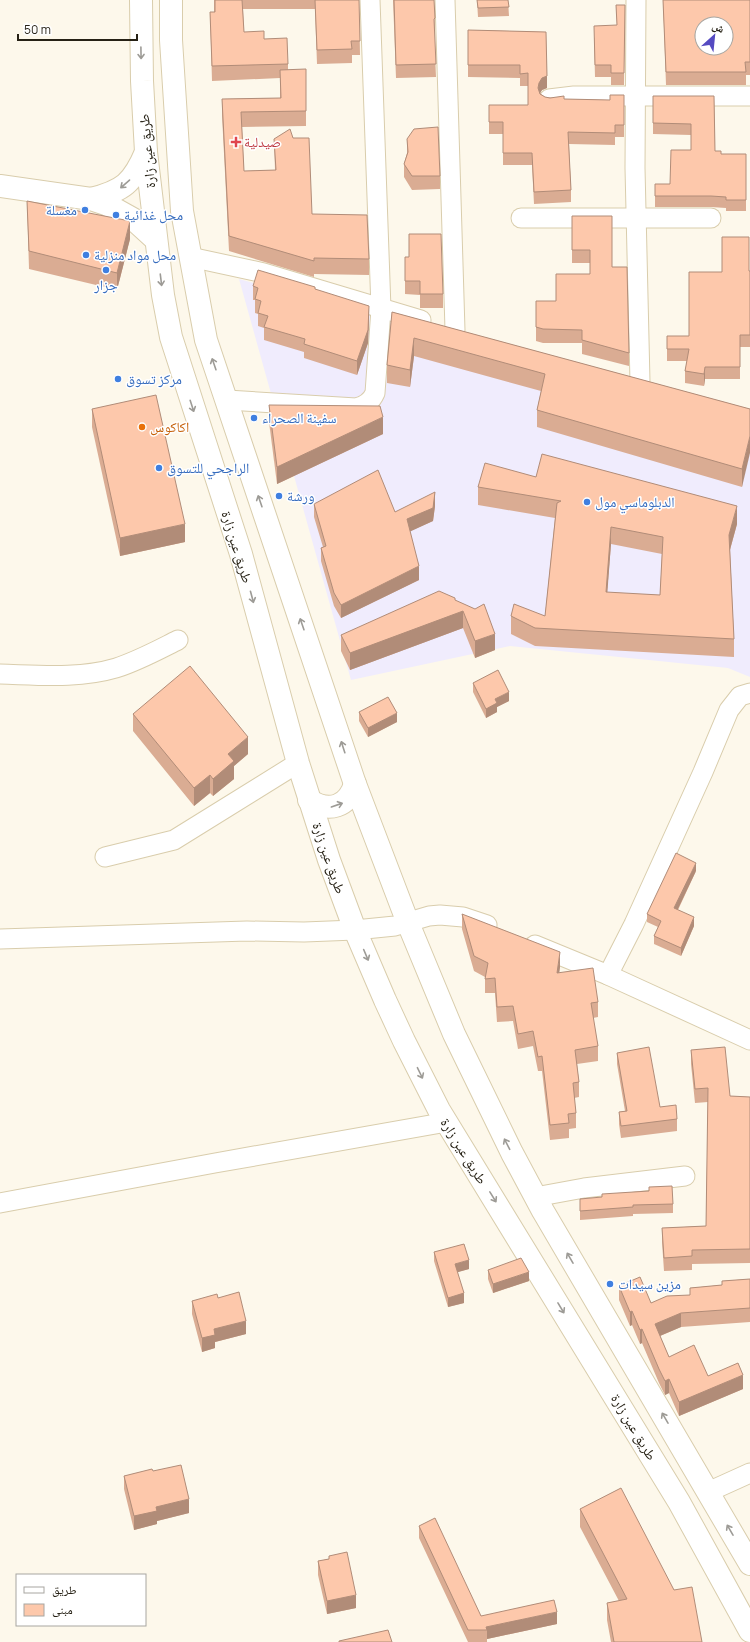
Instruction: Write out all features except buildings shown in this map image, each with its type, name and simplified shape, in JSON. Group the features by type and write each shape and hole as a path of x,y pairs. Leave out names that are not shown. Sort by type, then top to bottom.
{"main road":[{"name":"طريق عين زارة","path":"141,0 146,152 163,294 171,337 240,554 298,763 328,860 355,930 404,1041 447,1122 679,1502 750,1631"},
{"path":"171,0 171,40 182,211 206,340 355,784 408,923 454,1034 482,1094 535,1198 750,1564"},
{"path":"91,199 110,194 126,184 138,170 146,152"},
{"path":"0,186 91,199 106,204 133,219 156,240"},
{"path":"309,800 322,806 337,806 349,798 355,784"}],"street":[{"path":"227,400 356,408 363,406 373,398 377,388 381,309 370,0"},
{"path":"190,257 264,273 462,332 445,0"},
{"path":"636,0 635,217 640,382"},
{"path":"549,99 574,96 750,96"},
{"path":"521,218 711,218"},
{"path":"0,674 60,675 98,672 116,668 137,660 178,640"},
{"path":"608,975 634,924 703,772 729,710 740,696 750,693"},
{"path":"105,857 174,840 298,763"},
{"path":"0,938 247,931 304,932 355,930 408,923 429,916 452,915 473,920 608,975 750,1040"},
{"path":"0,1203 214,1163 447,1122"},
{"path":"535,1198 584,1188 685,1176"},
{"path":"708,1492 750,1472"}],"shaded area":[{"path":"239,279 750,419 750,677 728,668 510,646 351,680"}],"place":[{"name":"صيدلية","path":"236,142"},
{"name":"مغسلة","path":"85,210"},
{"name":"محل غذائية","path":"116,215"},
{"name":"محل مواد منزلية","path":"86,255"},
{"name":"جزار","path":"106,270"},
{"name":"مركز تسوق","path":"118,379"},
{"name":"سفينة الصحراء","path":"254,418"},
{"name":"اكاكوس","path":"142,427"},
{"name":"الراجحي للتسوق","path":"159,468"},
{"name":"ورشة","path":"279,496"},
{"name":"الدبلوماسي مول","path":"587,502"},
{"name":"مزين سيدات","path":"610,1284"}]}
